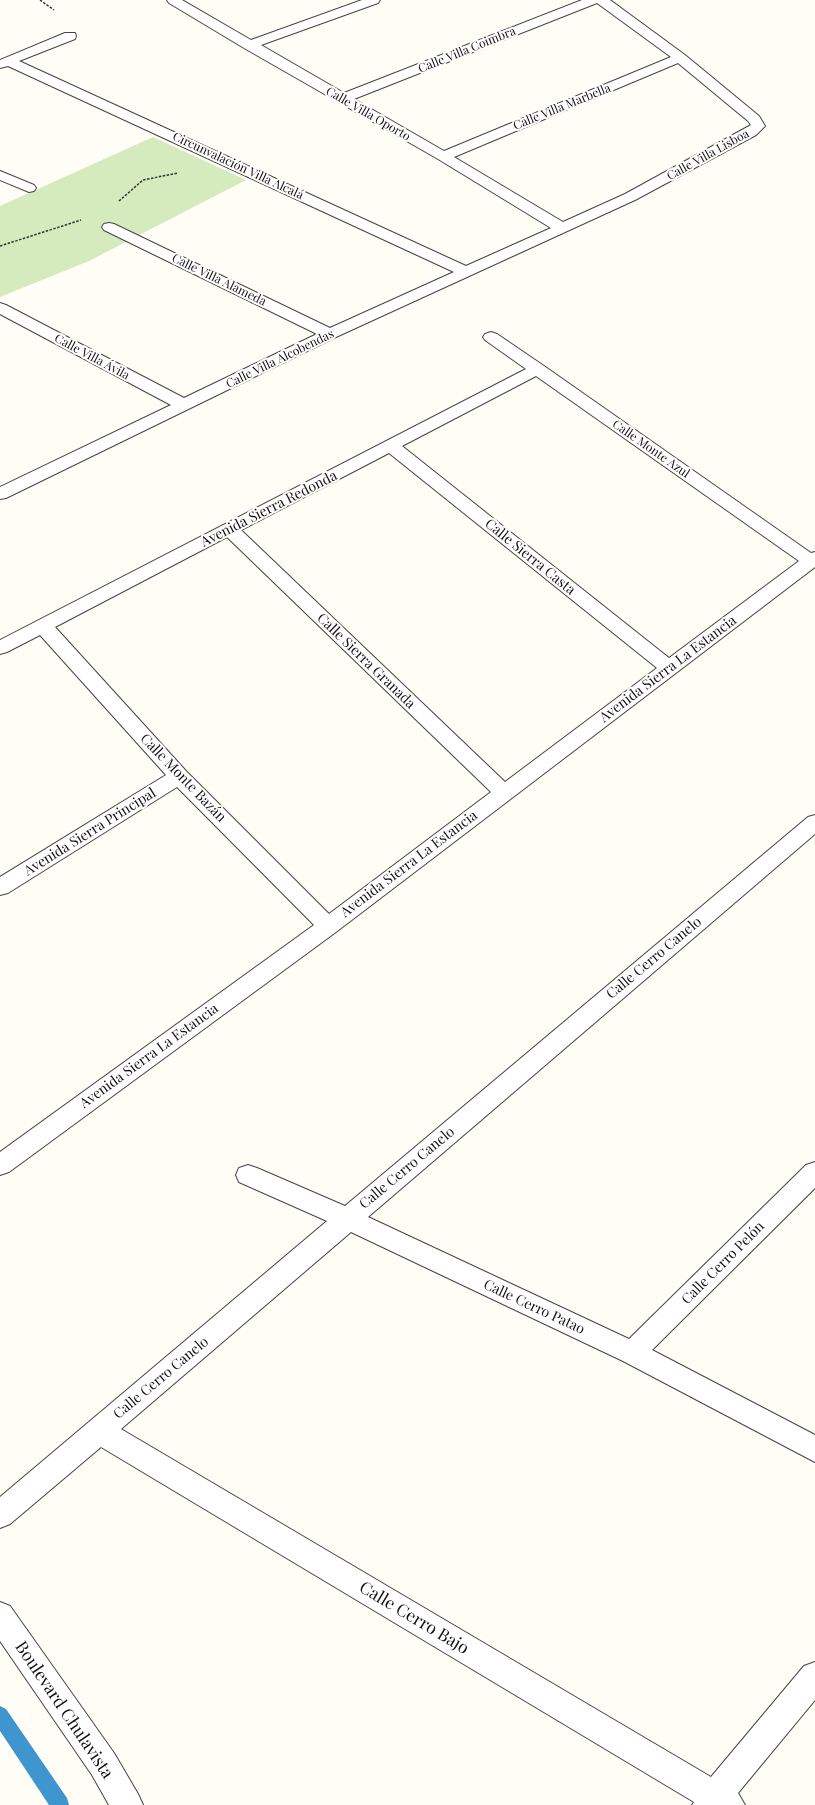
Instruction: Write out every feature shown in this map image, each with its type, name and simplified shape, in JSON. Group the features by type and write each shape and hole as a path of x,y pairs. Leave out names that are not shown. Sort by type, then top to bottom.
{"street":[{"name":"Calle Villa Oporto","path":"173,0 443,156 562,228"},
{"path":"249,45 374,0"},
{"name":"Calle Villa Coimbra","path":"342,99 593,0"},
{"name":"Calle Villa Lisboa","path":"562,228 630,197 751,132 758,126 754,119 680,58 602,0"},
{"path":"4,63 70,36"},
{"name":"Calle Villa Marbella","path":"443,156 680,58"},
{"name":"Circunvalación Villa Alcalá","path":"4,63 467,272"},
{"path":"0,175 29,188"},
{"name":"Calle Villa Alameda","path":"109,227 330,334"},
{"name":"Calle Villa Alcobendas","path":"3,489 184,406 330,334 562,228"},
{"name":"Calle Villa Ávila","path":"0,308 184,406"},
{"name":"Calle Monte Azul","path":"490,337 812,560"},
{"name":"Avenida Sierra Redonda","path":"0,648 538,369"},
{"name":"Calle Sierra Casta","path":"391,446 669,668"},
{"name":"Calle Sierra Granada","path":"230,530 503,792"},
{"name":"Avenida Sierra La Estancia","path":"0,1165 328,926 503,792 812,560"},
{"name":"Calle Monte Bazán","path":"43,626 179,776 328,926"},
{"name":"Avenida Sierra Principal","path":"0,887 179,776"},
{"name":"Calle Cerro Canelo","path":"0,1515 815,822"},
{"name":"Calle Cerro Pelón","path":"632,1354 815,1172"},
{"name":"Calle Cerro Patao","path":"248,1175 348,1219 632,1354 815,1448"},
{"name":"Calle Cerro Bajo","path":"99,1431 718,1802"},
{"name":"Boulevard Chulavista","path":"0,1616 104,1764 127,1805"},
{"path":"718,1802 815,1677"}],"green space":[{"path":"153,137 246,180 89,261 0,297 0,206"}],"waterway":[{"path":"0,1715 60,1805"}]}
